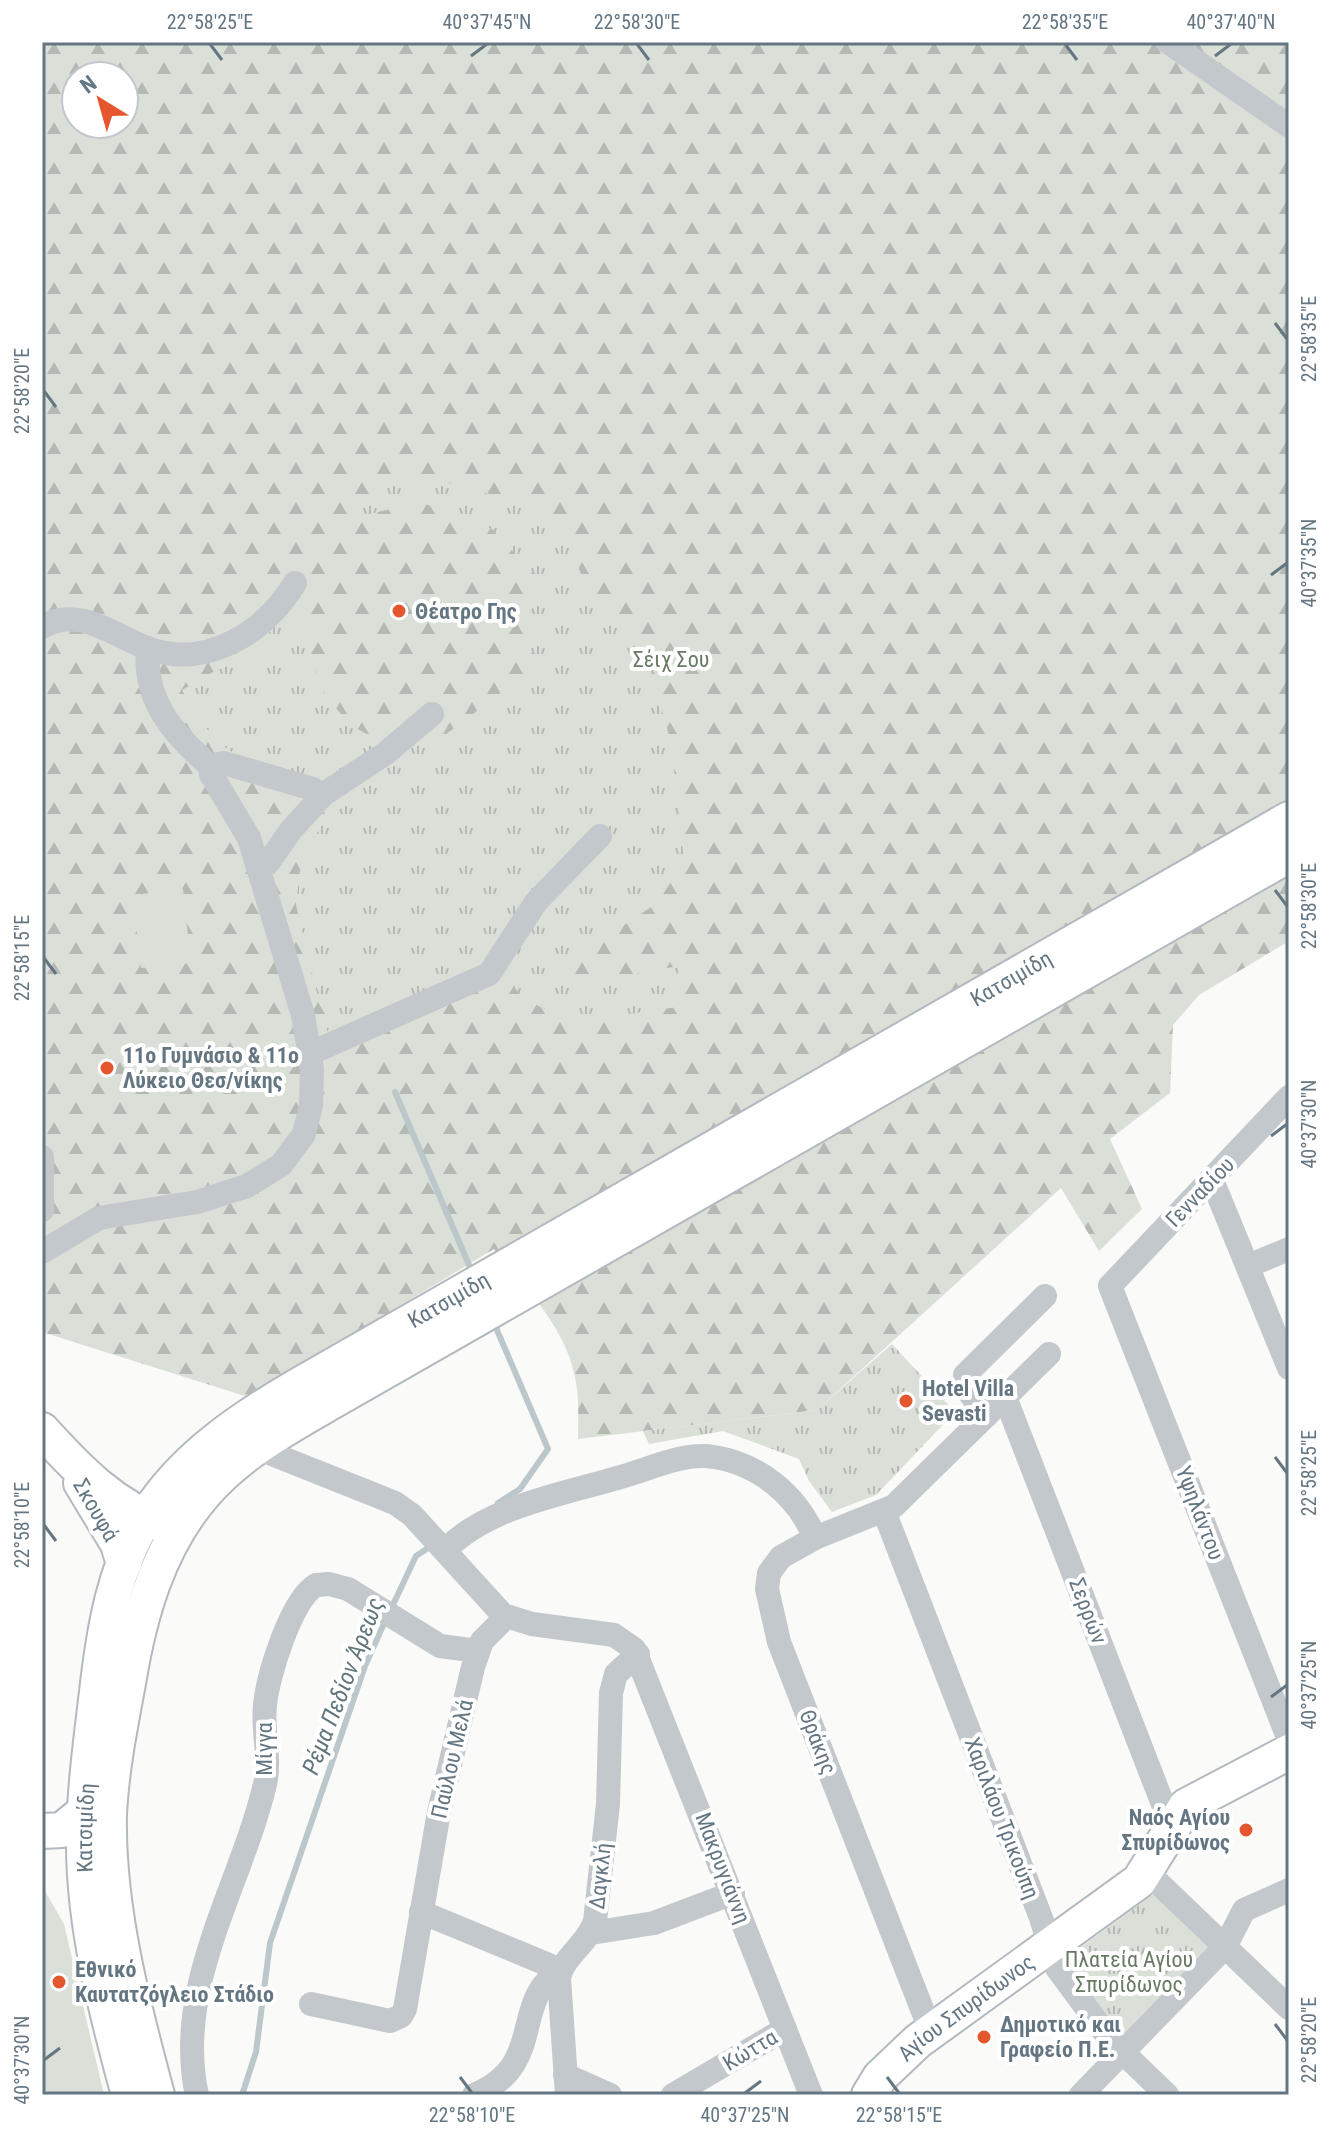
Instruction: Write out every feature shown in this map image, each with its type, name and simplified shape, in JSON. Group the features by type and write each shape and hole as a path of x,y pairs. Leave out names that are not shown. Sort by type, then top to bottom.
{"main road":[{"name":"Κατσιμίδη","path":"129,2095 103,1992 89,1915 85,1811 104,1640 124,1564 145,1518 180,1473 249,1416 476,1300 1289,819"},
{"name":"Κατσιμίδη","path":"507,1282 1289,855"},
{"name":"Κατσιμίδη","path":"157,2095 120,1929 109,1813 138,1630 157,1573 179,1530 212,1485 257,1448 476,1300"},
{"name":"Σκουφά","path":"42,1430 105,1494 145,1518 179,1530"},
{"name":"Σκουφά","path":"66,1457 118,1544 124,1564"},
{"name":"Αγίου Σπυρίδωνος","path":"869,2095 880,2077 931,2032 1147,1872 1171,1825 1194,1800 1289,1752"},
{"path":"42,1831 56,1832 67,1828 85,1811"}],"street":[{"path":"1168,42 1289,126"},
{"path":"42,627 63,621 88,622 106,626 148,648 197,652 235,642 274,615 295,583"},
{"path":"42,1252 91,1221 220,1196 274,1171 294,1152 307,1127 313,1082 311,1053 300,1003 259,868 243,826 212,777 210,766 176,736 162,716 146,671 148,648"},
{"path":"259,868 268,863 291,830 324,794 386,753 432,714"},
{"path":"210,766 224,763 313,789 319,796 324,794"},
{"path":"311,1053 489,974 536,902 600,836"},
{"name":"Γενναδίου","path":"1110,1286 1289,1097"},
{"path":"42,1157 42,1210"},
{"path":"1212,1180 1289,1368"},
{"path":"1248,1266 1289,1249"},
{"name":"Υψηλάντου","path":"1110,1286 1289,1740"},
{"path":"986,1416 967,1389 965,1375 1045,1296"},
{"name":"Θράκης","path":"931,2032 772,1616 767,1589 769,1573 781,1557 815,1538 884,1511 901,1500 1049,1354"},
{"name":"Σερρών","path":"1005,1397 1171,1825"},
{"path":"257,1448 395,1503 412,1515 506,1617 614,1635 634,1649"},
{"path":"439,1544 536,1501 700,1456 736,1462 765,1477 793,1502 815,1538"},
{"name":"Χαριλάου Τρικούπη","path":"884,1511 1041,1918 1057,1968 1123,2052 1167,2095"},
{"name":"Μίγγα","path":"197,2095 192,2054 198,1997 265,1784 265,1703 291,1614 301,1596 321,1584 343,1587 440,1646 478,1651"},
{"name":"Παύλου Μελά","path":"311,2004 390,2021 401,2016 439,1812 478,1651 506,1617"},
{"name":"Μακρυγιάννη","path":"634,1649 811,2095"},
{"name":"Δαγκλή","path":"561,1970 591,1933 598,1905 608,1804 611,1693 618,1672 634,1649"},
{"path":"1147,1872 1289,2008"},
{"path":"1081,2095 1225,1947 1244,1910 1289,1890"},
{"path":"591,1933 654,1923 733,1893"},
{"path":"421,1912 561,1970"},
{"path":"561,1970 558,2000 566,2085 610,2095"},
{"path":"474,2095 497,2084 513,2069 537,1997 548,1979 561,1970"},
{"name":"Κώττα","path":"673,2095 785,2029"}],"green space":[{"name":"Σέιχ Σου","path":"42,42 1289,42 1289,941 1199,995 1173,1025 1170,1093 1110,1139 1142,1209 1099,1251 1061,1188 817,1410 578,1439 577,1389 566,1349 546,1313 494,1249 248,1397 42,1332"},
{"path":"422,476 543,508 562,533 577,566 650,667 671,743 684,862 657,903 571,961 560,974 564,987 678,966 677,1007 596,1017 545,1009 524,997 507,977 496,949 478,966 337,1035 327,1031 326,1025 339,1013 325,993 318,997 296,905 301,862 324,820 358,797 346,782 293,776 248,762 212,734 196,715 182,690 213,672 259,653 274,624 299,622 325,696 351,725 389,747 437,741 547,658 527,651 527,620 543,584 492,529 420,502 349,519 375,491"},
{"path":"183,889 191,963 141,968 133,895"},
{"path":"892,1344 955,1412 876,1495 832,1512 809,1481 799,1459 723,1431 649,1444 643,1431 817,1410"},
{"name":"Εθνικό Καυτατζόγλειο Στάδιο","path":"42,1886 64,1924 104,2095 42,2095"},
{"name":"Πλατεία Αγίου Σπυρίδωνος","path":"1159,1890 1219,1948 1123,2045 1061,1962"}],"waterway":[{"name":"Ρέμα Πεδίον Άρεως","path":"395,1092 472,1272"},
{"name":"Ρέμα Πεδίον Άρεως","path":"494,1323 548,1449 520,1489 498,1503"},
{"name":"Ρέμα Πεδίον Άρεως","path":"391,1609 416,1556 431,1546"},
{"name":"Ρέμα Πεδίον Άρεως","path":"242,2095 256,2052 270,1943 365,1666 386,1619"}],"place":[{"name":"Θέατρο Γης","path":"399,611"},
{"name":"11ο Γυμνάσιο & 11ο Λύκειο Θεσ/νίκης","path":"107,1068"},
{"name":"Hotel Villa Sevasti","path":"906,1401"},
{"name":"Ναός Αγίου Σπυρίδωνος","path":"1246,1830"},
{"name":"Εθνικό Καυτατζόγλειο Στάδιο","path":"59,1982"},
{"name":"Δημοτικό και Γραφείο Π.Ε.","path":"984,2037"}]}
